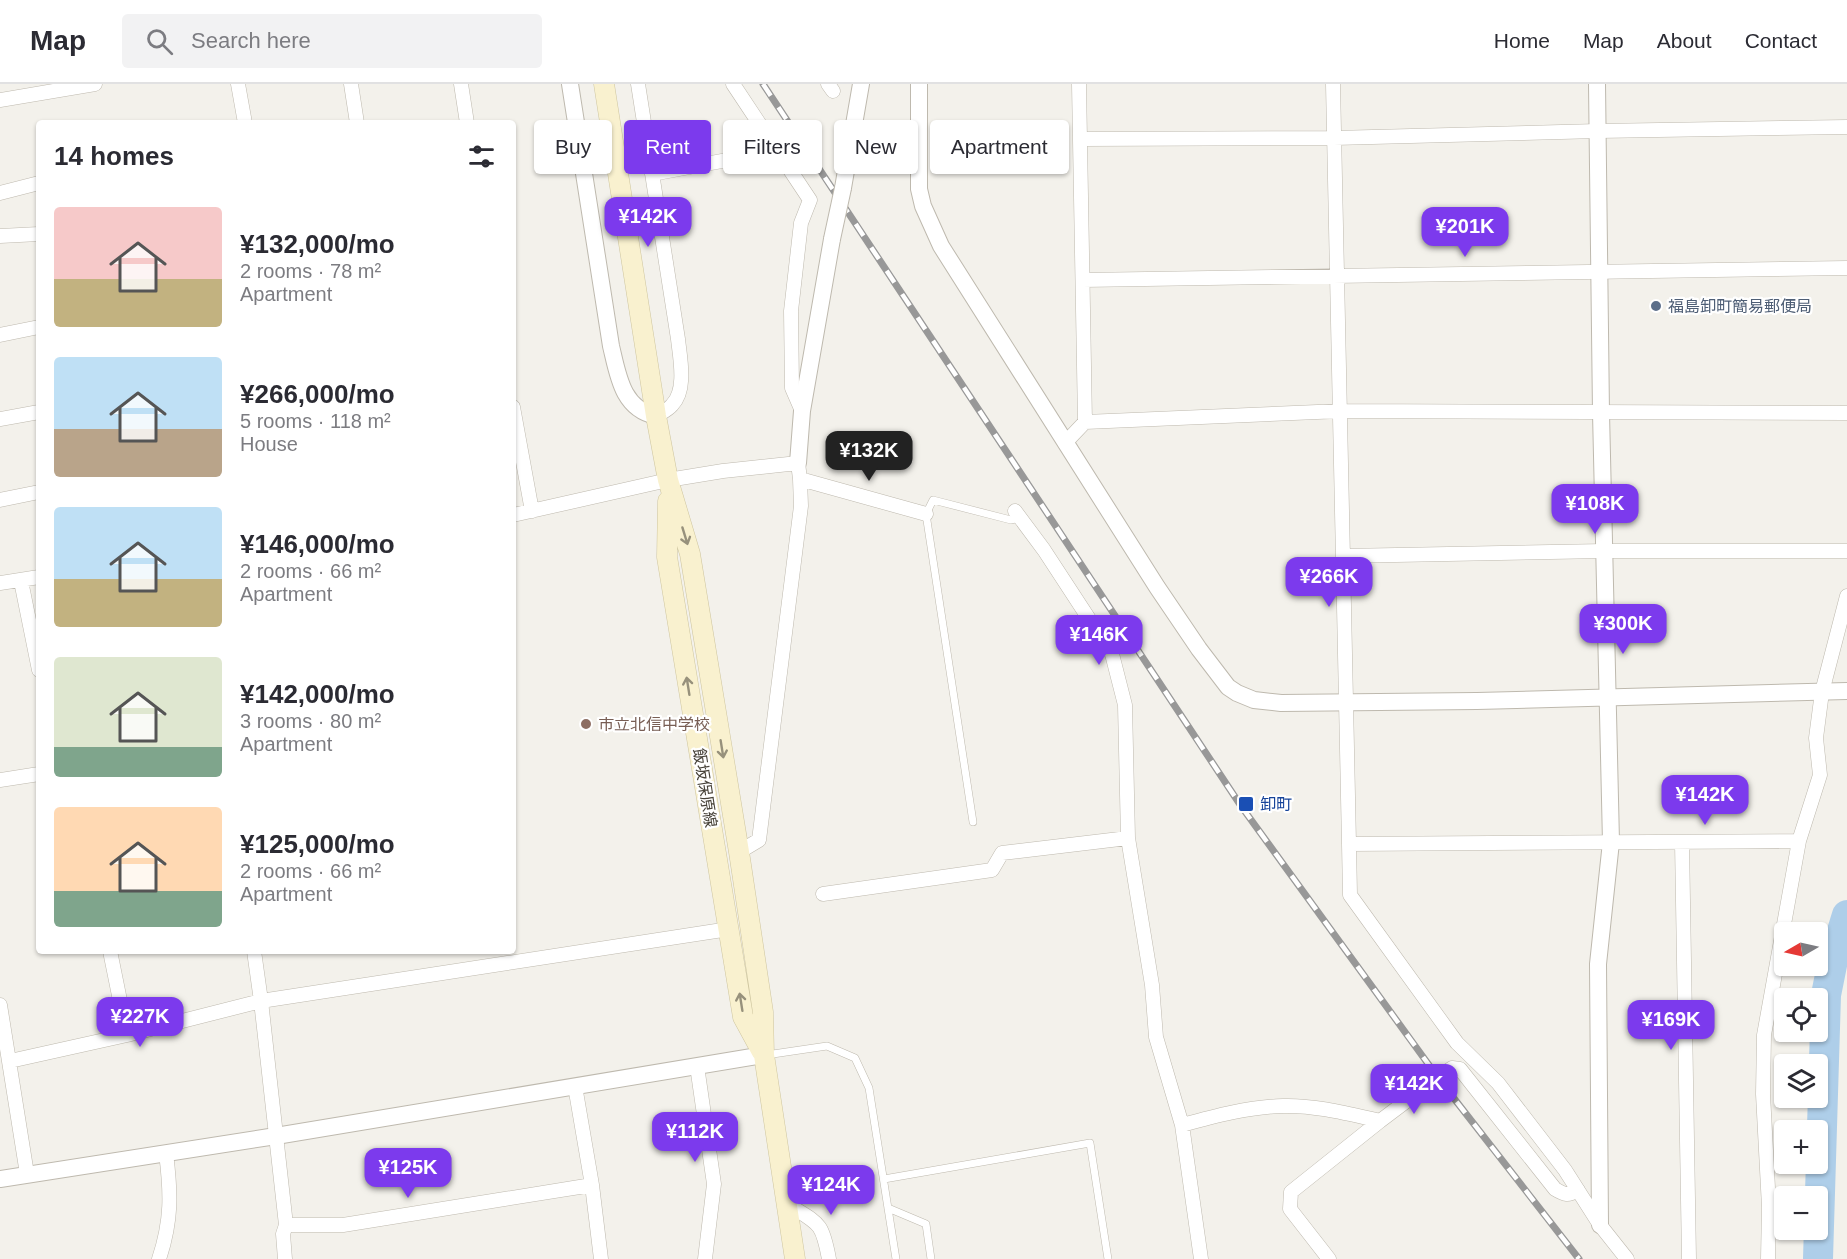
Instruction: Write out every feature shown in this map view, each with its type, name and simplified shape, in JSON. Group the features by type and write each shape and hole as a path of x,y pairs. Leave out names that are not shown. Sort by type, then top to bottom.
{"main road":[{"name":"飯坂保原線","path":"604,84 656,416 668,480 690,554 739,852 763,1012 764,1055 795,1259"},
{"name":"飯坂保原線","path":"668,480 667,558 743,1017 764,1055"}],"street":[{"path":"0,100 95,84"},
{"path":"238,84 244,120"},
{"path":"351,84 357,120"},
{"path":"461,84 467,120"},
{"path":"570,84 616,369 621,384 634,407 656,416 677,399 681,378 678,339 652,174"},
{"path":"638,84 644,120"},
{"path":"733,84 756,120"},
{"path":"739,852 759,840 801,506 799,471 802,411 861,84"},
{"path":"919,84 919,189 926,213 941,246 1157,587 1228,687 1254,700 1281,703 1847,691"},
{"path":"1079,84 1085,422"},
{"path":"1333,84 1350,895 1457,1043 1498,1083 1565,1170 1600,1225 1627,1259"},
{"path":"1597,84 1601,413 1611,842 1598,964 1600,1225"},
{"path":"1081,139 1334,138 1847,127"},
{"path":"792,174 810,200 801,224 791,311 792,388 802,411"},
{"path":"0,193 36,184"},
{"path":"0,236 36,234"},
{"path":"1083,280 1847,268"},
{"path":"0,335 36,328"},
{"path":"1065,442 1085,422 1341,411 1847,414"},
{"path":"0,419 36,413"},
{"path":"516,423 532,511"},
{"path":"516,514 668,480 723,471 799,471 926,514"},
{"path":"0,500 36,493"},
{"path":"1018,514 1112,654 1125,705 1128,838 1152,985 1156,1037 1182,1125 1201,1259"},
{"path":"1344,556 1604,551 1847,550"},
{"path":"0,583 36,578"},
{"path":"21,581 36,655"},
{"path":"1768,1259 1769,1207 1763,1094 1764,1035 1799,841 1820,775 1816,738 1822,692 1847,596"},
{"path":"0,780 36,774"},
{"path":"823,894 992,870 1002,853 1128,838"},
{"path":"1349,844 1799,841"},
{"path":"1682,842 1689,1259"},
{"path":"10,1061 127,1035 261,1001 729,929"},
{"path":"111,954 127,1035"},
{"path":"254,954 286,1225 283,1234 285,1259"},
{"path":"0,1005 27,1174"},
{"path":"0,1179 764,1055"},
{"path":"697,1066 714,1184 705,1259"},
{"path":"1443,1074 1452,1068 1460,1069 1555,1189 1570,1195 1578,1190"},
{"path":"1329,1259 1290,1209 1291,1192 1429,1084"},
{"path":"575,1086 592,1185 601,1259"},
{"path":"1182,1125 1233,1112 1284,1106 1344,1112 1380,1121"},
{"path":"159,1259 170,1214 170,1182 166,1153"},
{"path":"286,1225 343,1225 592,1185"},
{"path":"787,1204 816,1222 820,1227 824,1233 829,1259"}],"lane":[{"path":"973,822 926,514 933,500 1011,520 1018,514"},
{"path":"764,1055 827,1046 855,1058 869,1088 896,1259"},
{"path":"884,1179 1090,1143 1108,1259"},
{"path":"888,1208 926,1224 931,1259"}],"waterway":[{"path":"1818,1259 1826,995 1833,960 1847,915"}],"railway":[{"path":"763,84 1241,806 1442,1083 1579,1259"}],"place":[{"name":"福島卸町簡易郵便局","path":"1656,306"},
{"name":"市立北信中学校","path":"586,724"},
{"name":"卸町","path":"1246,804"}]}
